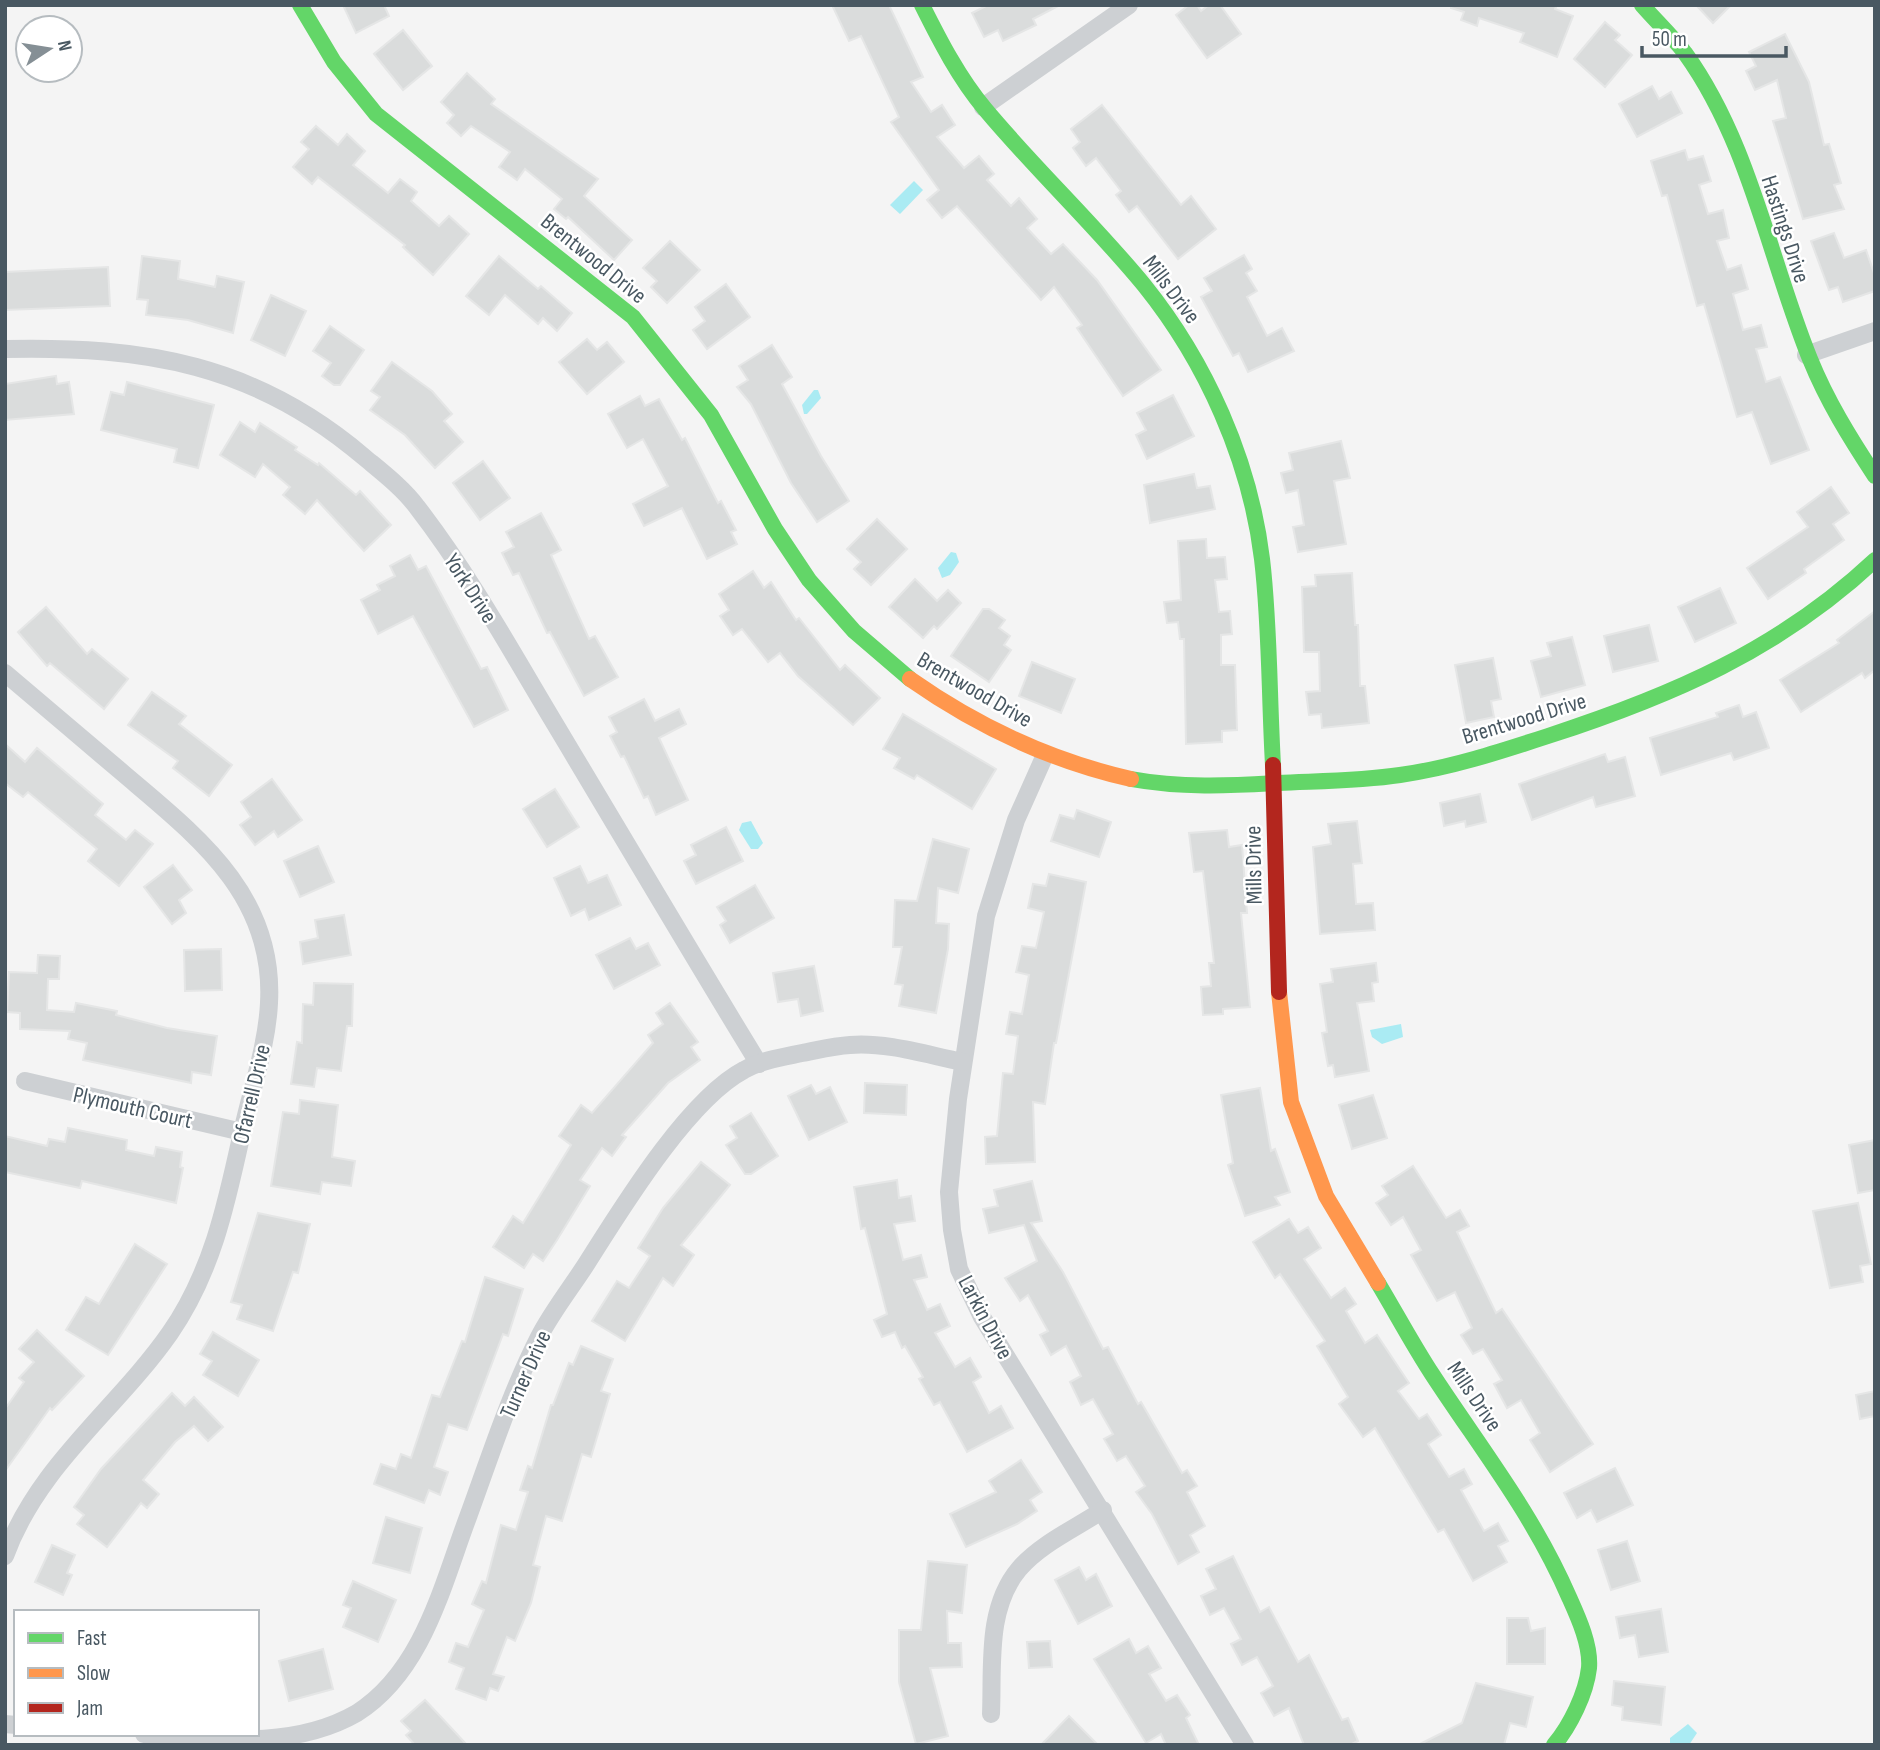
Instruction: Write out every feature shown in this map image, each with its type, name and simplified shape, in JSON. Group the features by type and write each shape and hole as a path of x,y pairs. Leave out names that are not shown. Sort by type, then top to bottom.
{"street":[{"name":"Brentwood Drive","path":"300,5 318,41 345,79 376,114 633,317 659,346 695,390 724,435 782,541 841,618 903,674 939,699 1045,755 1132,780 1187,786 1274,784 1416,772 1540,739 1654,700 1754,653 1841,593 1875,560"},
{"name":"Mills Drive","path":"922,5 944,49 983,107 1143,284 1176,327 1208,384 1245,474 1262,558 1274,784 1279,1004 1291,1102 1326,1196 1432,1374 1509,1485 1541,1537 1580,1623 1588,1666 1585,1685 1564,1732 1554,1745"},
{"path":"983,107 1129,5"},
{"name":"Hastings Drive","path":"1642,5 1699,73 1724,123 1806,355 1831,408 1875,476"},
{"path":"1806,355 1875,331"},
{"name":"York Drive","path":"5,349 74,348 148,355 195,364 264,391 329,427 380,471 415,505 472,586 759,1064"},
{"name":"Ofarrell Drive","path":"5,673 207,846 224,865 249,906 263,943 270,1002 226,1211 210,1259 171,1332 143,1369 53,1470 27,1510 5,1556"},
{"name":"Larkin Drive","path":"1045,755 1016,820 986,916 964,1062 950,1192 959,1269 982,1317 1245,1745"},
{"name":"Turner Drive","path":"172,1736 268,1741 303,1736 357,1713 393,1682 421,1639 500,1430 540,1336 639,1181 693,1115 721,1087 743,1070 775,1058 850,1045 873,1046 964,1062"},
{"name":"Plymouth Court","path":"25,1081 242,1132"},
{"path":"991,1714 996,1614 1005,1588 1020,1567 1042,1549 1103,1510"}],"water":[{"path":"914,181 923,190 900,214 890,205"},
{"path":"814,390 818,390 821,398 804,414 802,405"},
{"path":"951,552 956,553 959,562 950,575 942,578 938,568"},
{"path":"751,821 763,843 758,849 751,849 739,830 742,823"},
{"path":"1401,1024 1403,1037 1382,1044 1372,1037 1370,1030"},
{"path":"1688,1724 1697,1733 1689,1745 1670,1745 1670,1738"}],"building":[{"path":"343,5 384,5 389,16 356,33"},
{"path":"832,5 889,5 923,77 911,82 931,112 942,105 955,125 937,137 964,168 979,156 994,174 987,180 1011,206 1019,198 1037,219 1027,228 1051,254 1063,244 1097,280 1161,370 1123,396 1077,328 1082,325 1054,287 1041,300 957,206 942,218 927,200 939,190 891,122 899,117 861,36 849,41"},
{"path":"988,5 1060,5 1033,19 1036,25 1003,41 998,30 984,37 972,13"},
{"path":"1189,5 1197,5 1201,11 1209,5 1220,5 1241,34 1207,58 1176,15"},
{"path":"1451,5 1557,5 1555,9 1573,16 1557,57 1520,42 1524,33 1479,18 1477,26 1461,20 1464,12 1451,8"},
{"path":"1696,5 1731,5 1713,23"},
{"path":"1605,22 1620,35 1615,40 1632,55 1605,87 1574,59"},
{"path":"403,30 432,66 403,90 374,54"},
{"path":"1785,34 1809,82 1824,145 1829,144 1841,183 1834,185 1844,209 1803,219 1773,121 1786,118 1777,80 1755,90 1746,71 1756,66 1749,52"},
{"path":"467,73 495,99 491,104 598,179 584,196 632,240 614,260 568,217 566,219 554,209 562,199 525,169 517,180 499,167 510,152 471,126 461,136 447,123 454,115 441,102"},
{"path":"1652,86 1659,99 1671,92 1682,113 1637,137 1619,104"},
{"path":"1102,105 1181,205 1191,196 1216,229 1178,259 1137,206 1129,212 1116,195 1121,191 1096,158 1086,166 1073,148 1080,142 1071,129"},
{"path":"316,126 338,145 347,134 365,151 353,165 388,193 400,179 417,192 411,201 439,226 449,216 469,234 433,275 403,247 405,245 318,177 312,184 293,167 309,149 301,142"},
{"path":"1685,150 1688,160 1703,156 1711,181 1699,185 1708,214 1723,210 1729,238 1717,241 1727,270 1741,265 1748,289 1733,294 1743,330 1761,325 1767,347 1756,349 1766,382 1780,377 1809,450 1771,464 1752,412 1737,417 1704,304 1697,306 1667,195 1662,196 1651,161"},
{"path":"1834,233 1844,258 1866,250 1875,276 1875,291 1843,302 1838,287 1829,290 1811,241"},
{"path":"670,241 700,270 667,303 651,287 657,281 643,268"},
{"path":"1244,255 1252,269 1246,273 1257,291 1247,297 1267,336 1282,328 1294,351 1248,372 1239,353 1233,356 1201,297 1212,291 1204,278"},
{"path":"142,256 180,261 178,279 215,287 217,276 244,282 233,333 188,320 146,315 148,300 137,299"},
{"path":"499,256 538,289 541,286 572,313 557,331 543,318 538,324 505,295 489,315 466,296"},
{"path":"108,267 110,306 5,310 5,272"},
{"path":"726,284 750,317 707,349 693,330 705,321 695,307"},
{"path":"271,295 306,311 285,356 251,340"},
{"path":"330,326 364,350 340,385 334,385 322,376 331,363 313,351"},
{"path":"587,339 597,350 607,342 624,362 587,394 559,362"},
{"path":"772,345 792,377 782,384 849,501 817,522 791,483 751,404 737,387 748,380 739,366"},
{"path":"392,362 432,391 452,414 444,421 463,442 435,468 405,435 370,410 380,397 371,391"},
{"path":"56,376 57,384 69,382 74,414 5,420 5,384"},
{"path":"127,382 214,405 198,468 174,462 177,449 101,430 111,392 124,395"},
{"path":"1173,395 1194,436 1147,459 1136,435 1146,430 1137,413"},
{"path":"640,396 645,406 659,399 682,440 685,438 718,503 721,501 736,530 731,532 737,544 707,559 682,508 644,526 633,504 668,486 643,439 627,448 608,414"},
{"path":"240,422 255,432 260,423 297,447 295,450 318,465 319,463 356,495 360,491 391,525 364,551 317,500 305,514 283,495 290,487 263,464 255,477 220,455"},
{"path":"1341,441 1350,478 1334,481 1346,544 1298,552 1293,527 1304,525 1298,490 1286,493 1281,473 1293,470 1289,453"},
{"path":"483,461 510,498 480,520 453,483"},
{"path":"1194,474 1197,488 1210,486 1215,509 1150,523 1144,485"},
{"path":"1831,487 1849,513 1833,524 1844,540 1804,569 1806,573 1768,599 1747,568 1808,527 1797,512"},
{"path":"541,513 561,550 551,555 589,639 595,636 618,677 584,696 550,632 547,633 519,573 513,575 502,553 514,547 506,532"},
{"path":"877,519 907,549 871,585 854,569 861,562 847,549"},
{"path":"1206,539 1207,558 1225,557 1227,579 1215,580 1219,612 1230,611 1232,634 1221,635 1221,665 1235,665 1237,730 1222,731 1222,742 1186,744 1184,639 1180,639 1178,622 1167,623 1164,602 1181,600 1178,541"},
{"path":"410,555 418,570 426,566 481,669 487,667 508,710 474,727 413,616 378,634 361,600 380,590 377,585 395,576 390,566"},
{"path":"753,571 764,588 771,582 796,620 799,618 840,670 845,665 880,698 853,725 798,676 780,653 768,662 742,629 733,635 720,616 729,610 719,594"},
{"path":"1352,573 1355,625 1358,625 1360,686 1365,686 1369,723 1322,728 1321,714 1309,715 1306,692 1320,691 1319,652 1304,652 1302,587 1316,586 1315,575"},
{"path":"915,579 937,601 948,590 961,603 937,629 934,626 923,638 889,607"},
{"path":"1720,588 1736,623 1695,642 1678,607"},
{"path":"46,607 87,654 92,649 128,679 104,709 50,663 47,666 18,632"},
{"path":"983,609 989,609 1005,620 999,628 1010,636 1004,645 1011,650 989,682 951,656"},
{"path":"1875,611 1875,670 1865,678 1862,673 1801,712 1780,680 1839,643 1837,640"},
{"path":"1649,625 1658,661 1613,672 1604,636"},
{"path":"1572,637 1585,685 1541,697 1531,661 1551,656 1547,643"},
{"path":"1493,658 1501,699 1491,701 1494,717 1466,723 1455,665"},
{"path":"1032,662 1075,679 1061,713 1019,696"},
{"path":"152,692 186,716 179,724 232,765 209,796 173,768 178,761 128,725"},
{"path":"644,699 655,721 679,709 686,724 659,738 688,800 656,815 648,796 644,798 624,756 621,757 610,736 617,732 609,717"},
{"path":"1739,705 1743,717 1756,712 1769,748 1734,760 1731,753 1661,775 1650,738 1718,717 1716,713"},
{"path":"903,714 996,769 972,809 917,775 914,779 894,768 900,758 883,749"},
{"path":"5,744 25,762 37,748 103,804 95,815 126,840 135,830 153,844 119,886 88,861 97,849 28,792 23,797 5,783"},
{"path":"1605,754 1608,762 1625,757 1635,796 1596,807 1593,797 1532,820 1519,784"},
{"path":"272,779 302,820 278,837 274,831 255,845 240,825 251,817 241,802"},
{"path":"555,789 579,827 547,847 523,809"},
{"path":"1480,794 1486,822 1466,827 1465,821 1444,826 1440,803"},
{"path":"1077,810 1111,822 1099,857 1051,841 1060,815 1074,819"},
{"path":"1357,821 1362,863 1353,864 1356,904 1373,903 1375,930 1320,934 1313,847 1331,844 1328,824"},
{"path":"726,827 743,861 696,884 684,861 696,855 691,845"},
{"path":"1227,830 1229,847 1242,845 1247,913 1241,913 1250,1007 1223,1009 1223,1014 1203,1015 1201,987 1211,986 1209,963 1214,963 1203,871 1194,872 1189,833"},
{"path":"933,839 969,849 958,893 938,888 936,923 949,924 948,949 936,1013 899,1006 903,985 895,984 902,947 893,947 895,900 917,901"},
{"path":"318,846 334,882 300,897 284,861"},
{"path":"173,865 192,890 179,900 186,913 172,924 144,887"},
{"path":"580,866 588,883 607,875 621,905 589,920 585,909 571,916 554,878"},
{"path":"1049,874 1086,882 1054,1043 1045,1104 1033,1102 1035,1162 986,1164 985,1137 997,1136 1003,1073 1013,1074 1018,1036 1006,1034 1010,1012 1022,1014 1029,975 1016,972 1022,946 1036,948 1044,912 1028,908 1033,884 1046,886"},
{"path":"755,885 774,918 730,943 720,925 726,921 717,907"},
{"path":"344,915 351,955 303,964 300,942 318,938 315,920"},
{"path":"630,938 636,949 648,943 660,965 614,989 596,955"},
{"path":"221,949 222,990 185,991 184,950"},
{"path":"38,955 60,956 59,979 48,979 47,1010 74,1012 76,1003 117,1011 116,1015 167,1028 217,1036 211,1075 192,1072 191,1083 83,1060 87,1043 68,1039 70,1031 20,1029 20,1013 7,1012 9,972 37,973"},
{"path":"1376,963 1378,982 1372,983 1374,1001 1357,1003 1369,1071 1335,1077 1333,1065 1328,1066 1322,1033 1327,1032 1320,984 1333,982 1331,969"},
{"path":"814,966 823,1011 801,1016 798,999 778,1002 773,973"},
{"path":"314,983 353,984 352,1026 347,1026 341,1071 317,1068 314,1087 291,1084 297,1042 302,1043 303,1004 313,1005"},
{"path":"670,1003 698,1042 691,1047 700,1060 668,1083 622,1135 626,1137 612,1156 602,1148 580,1180 590,1186 557,1240 543,1261 533,1254 524,1268 493,1247 513,1216 523,1223 571,1145 559,1136 581,1105 592,1113 653,1043 648,1035 663,1024 656,1013"},
{"path":"865,1083 907,1085 906,1115 864,1113"},
{"path":"811,1085 816,1094 830,1087 847,1122 809,1140 788,1096"},
{"path":"1260,1088 1271,1151 1275,1149 1290,1192 1275,1197 1280,1205 1245,1216 1228,1165 1233,1163 1221,1095"},
{"path":"1373,1095 1387,1138 1352,1149 1339,1105"},
{"path":"300,1100 338,1105 332,1157 355,1161 351,1186 322,1182 320,1194 271,1186 283,1112 299,1114"},
{"path":"751,1113 778,1156 751,1174 745,1174 726,1145 737,1138 730,1126"},
{"path":"68,1128 127,1140 126,1150 154,1156 156,1147 182,1152 180,1167 183,1168 176,1203 82,1181 80,1188 5,1172 5,1136 47,1146 49,1139 65,1142"},
{"path":"1875,1140 1875,1190 1858,1193 1849,1145"},
{"path":"701,1162 730,1185 681,1245 694,1255 673,1286 663,1278 625,1341 592,1321 617,1281 629,1288 650,1256 638,1248 663,1208"},
{"path":"1413,1166 1446,1218 1460,1210 1469,1226 1457,1232 1496,1313 1502,1309 1593,1444 1550,1472 1530,1440 1540,1433 1521,1400 1507,1408 1494,1384 1502,1380 1483,1349 1473,1354 1461,1335 1472,1328 1455,1292 1437,1301 1411,1255 1421,1250 1403,1217 1391,1225 1376,1203 1388,1195 1382,1186"},
{"path":"897,1180 899,1198 911,1196 915,1221 894,1224 903,1260 921,1255 927,1277 914,1280 927,1310 940,1304 950,1326 935,1333 955,1367 970,1358 981,1377 973,1382 989,1413 1001,1406 1013,1428 967,1452 940,1402 934,1405 919,1379 923,1377 905,1346 902,1348 895,1332 882,1337 874,1320 887,1314 865,1228 861,1229 854,1187"},
{"path":"1032,1181 1042,1221 1031,1223 1063,1272 1103,1349 1108,1347 1138,1404 1141,1402 1182,1473 1187,1470 1197,1486 1187,1492 1205,1526 1190,1535 1199,1552 1178,1564 1152,1514 1136,1492 1145,1486 1126,1456 1117,1461 1104,1439 1113,1434 1093,1399 1081,1405 1070,1382 1081,1376 1066,1346 1051,1355 1040,1335 1048,1331 1028,1295 1020,1301 1005,1278 1037,1261 1024,1225 989,1233 983,1209 998,1206 994,1190"},
{"path":"1858,1203 1871,1264 1860,1266 1863,1282 1830,1288 1813,1211"},
{"path":"258,1213 310,1224 298,1273 293,1272 273,1331 237,1319 242,1305 231,1302"},
{"path":"1289,1219 1298,1233 1308,1227 1321,1248 1304,1259 1331,1298 1345,1288 1356,1304 1346,1311 1365,1343 1377,1335 1409,1383 1398,1391 1419,1419 1427,1414 1441,1435 1428,1444 1449,1477 1464,1469 1472,1484 1461,1490 1484,1531 1498,1523 1508,1541 1498,1546 1507,1562 1473,1581 1444,1529 1438,1532 1375,1428 1363,1437 1339,1404 1348,1397 1317,1346 1325,1341 1280,1274 1275,1278 1253,1242"},
{"path":"135,1244 167,1264 108,1355 66,1330 86,1297 99,1304"},
{"path":"485,1277 523,1289 508,1336 503,1334 467,1430 448,1424 434,1467 448,1472 440,1495 429,1490 424,1503 374,1484 381,1464 396,1469 401,1454 411,1458 432,1395 440,1397 462,1341 465,1342"},
{"path":"37,1330 84,1376 52,1410 50,1408 5,1471 5,1409 24,1382 19,1378 34,1362 19,1349"},
{"path":"213,1332 259,1360 238,1396 203,1375 212,1361 200,1354"},
{"path":"581,1346 613,1359 601,1391 610,1394 591,1457 582,1454 562,1521 546,1516 533,1565 540,1567 531,1603 515,1641 507,1637 493,1674 504,1677 498,1691 490,1688 486,1700 456,1689 464,1668 449,1662 456,1643 468,1647 484,1610 472,1604 482,1581 486,1583 501,1525 516,1530 528,1492 520,1490 528,1466 532,1468 551,1405 569,1363 573,1365"},
{"path":"1875,1391 1875,1416 1860,1419 1856,1395"},
{"path":"172,1393 185,1406 194,1397 223,1427 208,1441 194,1426 175,1442 143,1480 159,1494 147,1508 141,1503 107,1547 77,1524 84,1515 74,1507 101,1469"},
{"path":"1021,1460 1042,1492 1030,1500 1037,1511 1017,1524 966,1547 950,1514 996,1492 989,1481"},
{"path":"1615,1468 1633,1505 1597,1522 1591,1510 1577,1518 1564,1493"},
{"path":"386,1517 422,1528 410,1573 373,1563"},
{"path":"1627,1541 1640,1581 1611,1590 1598,1550"},
{"path":"52,1545 75,1555 67,1573 72,1575 63,1595 35,1582"},
{"path":"1233,1556 1260,1612 1269,1607 1298,1662 1309,1655 1342,1720 1348,1718 1358,1741 1350,1745 1304,1745 1289,1708 1274,1716 1261,1693 1273,1686 1257,1657 1242,1665 1231,1644 1241,1639 1224,1608 1210,1615 1201,1596 1216,1589 1206,1569"},
{"path":"928,1561 967,1565 962,1613 947,1611 948,1643 961,1643 962,1667 930,1668 948,1736 916,1744 899,1682 899,1630 921,1630"},
{"path":"1079,1567 1086,1580 1096,1574 1112,1606 1078,1624 1055,1580"},
{"path":"353,1581 396,1600 378,1642 343,1627 351,1608 343,1605"},
{"path":"1661,1609 1668,1652 1639,1657 1635,1635 1620,1638 1616,1617"},
{"path":"1507,1618 1528,1618 1531,1631 1545,1628 1545,1664 1507,1664"},
{"path":"1129,1639 1136,1653 1148,1646 1161,1668 1149,1674 1166,1701 1177,1695 1190,1715 1186,1718 1199,1745 1166,1745 1161,1734 1146,1743 1094,1659"},
{"path":"1050,1641 1052,1667 1029,1668 1027,1642"},
{"path":"323,1649 333,1689 289,1701 279,1661"},
{"path":"1614,1681 1665,1687 1661,1725 1622,1720 1623,1707 1612,1705"},
{"path":"1476,1683 1533,1697 1526,1727 1510,1723 1504,1745 1418,1745 1462,1723"},
{"path":"425,1700 467,1745 415,1745 406,1735 411,1731 401,1721"},
{"path":"1069,1716 1098,1745 1041,1745"}],"traffic: fast":[{"path":"300,5 334,62 376,114 633,317 711,415 775,529 809,580 854,631 910,679"},
{"path":"922,5 950,59 976,97 1004,132 1144,285 1187,346 1222,414 1247,485 1262,559 1273,765"},
{"path":"1642,5 1685,53 1726,125 1742,163 1810,359 1840,419 1875,476"},
{"path":"1131,779 1204,786 1355,780 1419,772 1493,754 1593,721 1722,667 1801,620 1875,560"},
{"path":"1378,1283 1425,1363 1523,1510 1555,1567 1580,1622 1589,1659 1585,1688 1566,1729 1554,1745"}],"traffic: slow":[{"path":"910,679 988,727 1016,740 1072,762 1131,779"},
{"path":"1279,992 1291,1102 1326,1196 1378,1283"}],"traffic: jam":[{"path":"1273,765 1279,992"}]}
